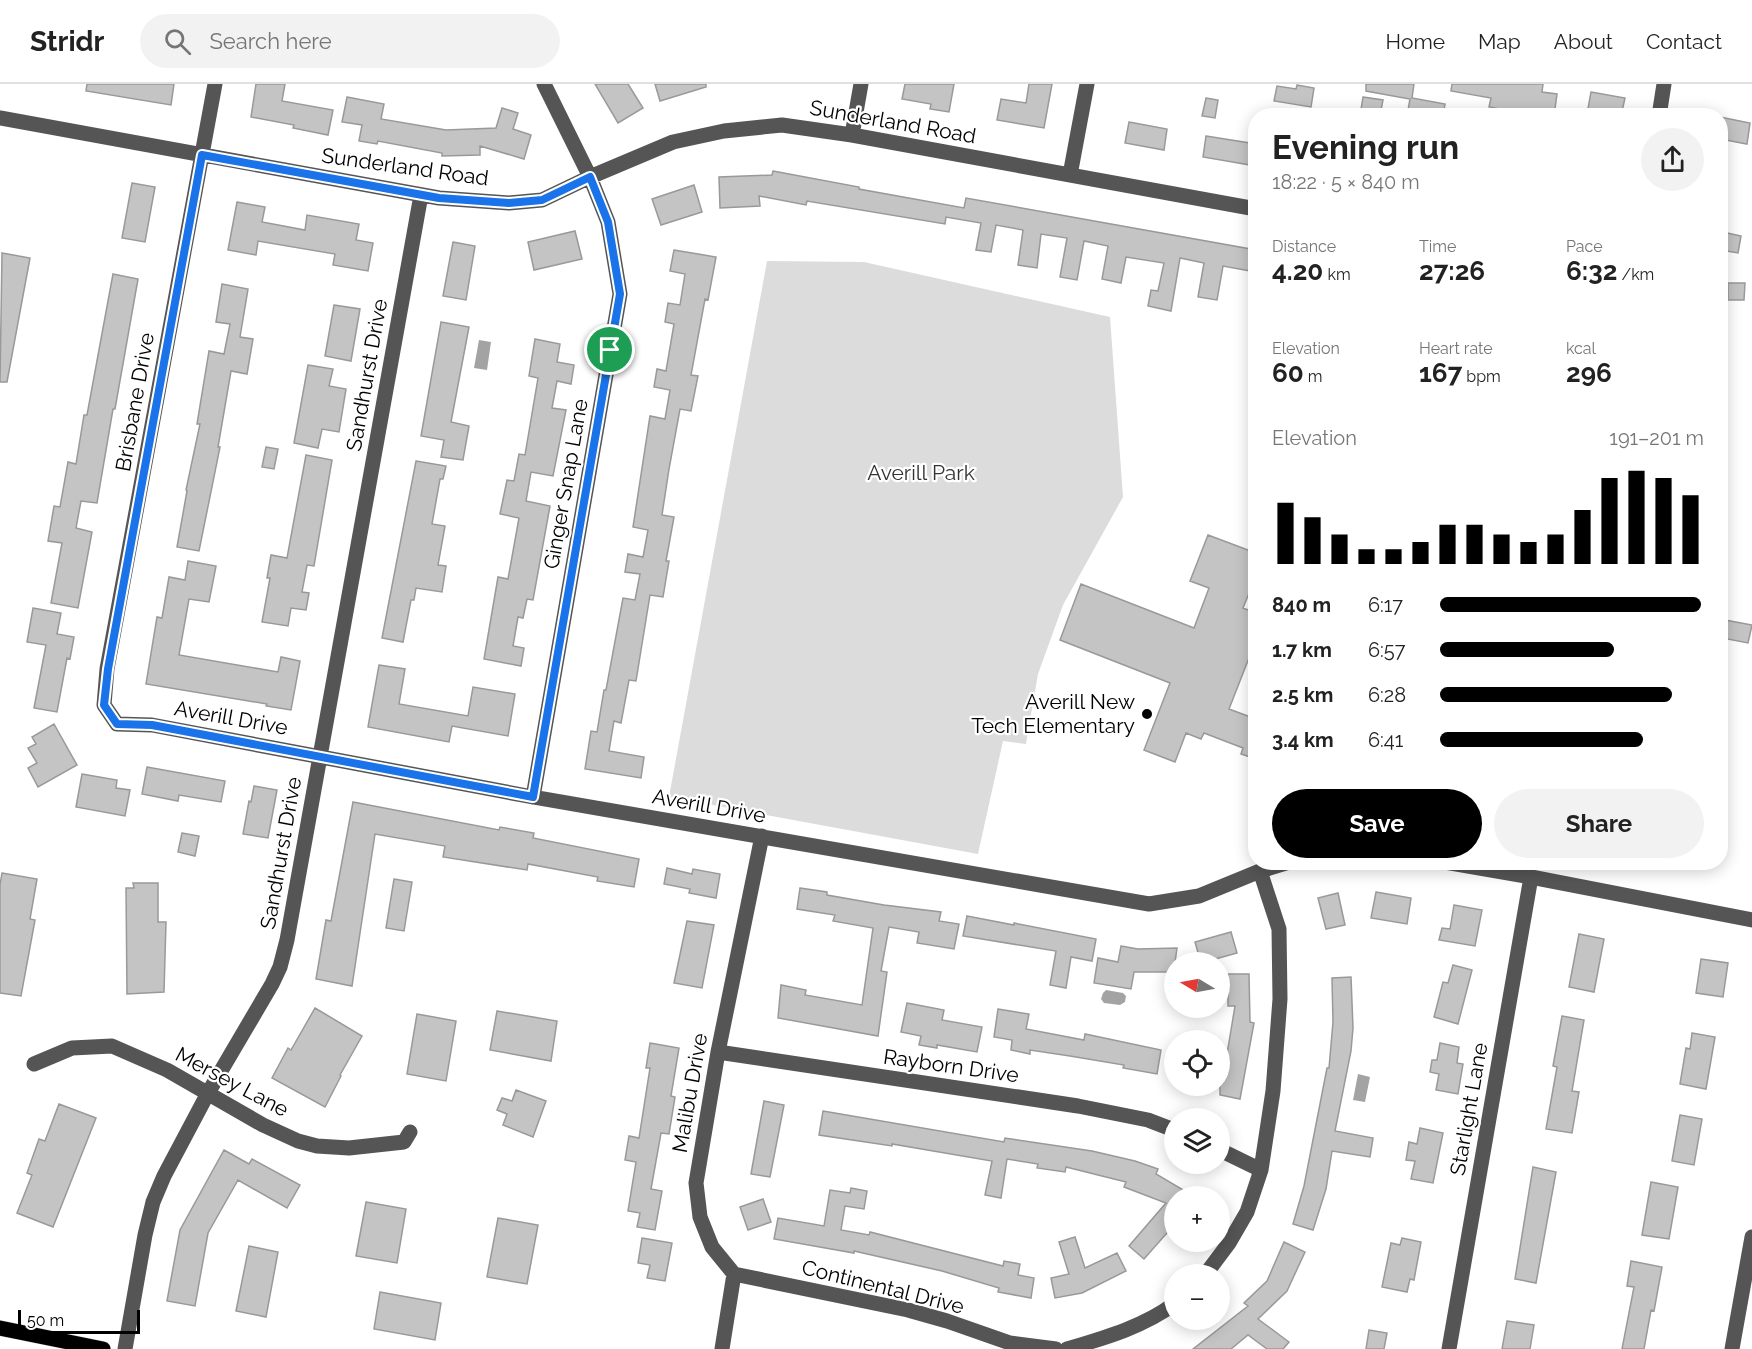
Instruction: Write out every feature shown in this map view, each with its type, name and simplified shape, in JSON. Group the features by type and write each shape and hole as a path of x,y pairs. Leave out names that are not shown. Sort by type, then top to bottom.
{"main road":[{"path":"0,1328 103,1349"}],"street":[{"name":"Brisbane Drive","path":"117,724 104,705 108,669 215,84"},
{"name":"Ginger Snap Lane","path":"533,797 620,294 608,222 590,177 544,84"},
{"path":"852,135 861,84"},
{"path":"1070,175 1087,84"},
{"path":"1660,108 1664,84"},
{"name":"Sunderland Road","path":"0,118 421,195 509,203 542,200 673,142 724,131 782,125 852,135 1248,208"},
{"name":"Sandhurst Drive","path":"125,1349 153,1202 164,1176 208,1093 257,1012 280,967 291,918 421,195"},
{"name":"Averill Drive","path":"117,724 152,725 533,797 1149,904 1199,896 1263,870"},
{"name":"Malibu Drive","path":"735,1274 712,1247 700,1217 696,1183 718,1052 762,836"},
{"path":"1491,870 1752,920"},
{"path":"1213,1264 1247,1212 1261,1170 1273,1091 1280,999 1279,929 1260,871"},
{"name":"Starlight Lane","path":"1449,1349 1531,877"},
{"name":"Mersey Lane","path":"34,1064 72,1047 112,1046 167,1070 262,1125 298,1141 317,1146 363,1148 404,1142 410,1132"},
{"name":"Rayborn Drive","path":"718,1052 1078,1106 1148,1120 1164,1126"},
{"path":"1230,1155 1261,1170"},
{"path":"1732,1349 1752,1237"},
{"path":"722,1349 735,1274"},
{"name":"Continental Drive","path":"735,1274 908,1310 1010,1343 1056,1349"},
{"path":"1067,1349 1109,1337 1164,1311"}],"green space":[{"name":"Averill Park","path":"767,261 864,262 1110,317 1123,497 1063,605 1038,674 1026,744 1003,741 978,854 669,797"}],"shaded area":[{"path":"479,340 491,342 487,370 474,368"},
{"path":"1106,990 1123,993 1126,996 1125,1002 1120,1005 1104,1003 1101,999"},
{"path":"1358,1074 1370,1077 1365,1102 1353,1100"}],"building":[{"path":"87,84 174,84 171,105 86,91"},
{"path":"256,84 285,84 282,101 333,110 328,135 293,128 294,125 251,117"},
{"path":"595,84 628,84 643,108 618,123"},
{"path":"655,84 706,84 706,87 660,101"},
{"path":"905,84 954,84 949,112 930,109 931,104 902,99"},
{"path":"1029,84 1052,84 1044,128 997,120 1001,99 1026,103"},
{"path":"1366,84 1414,84 1412,98 1445,104 1444,108 1408,108 1410,99 1366,91"},
{"path":"1452,84 1543,84 1542,92 1557,94 1555,108 1494,108 1489,107 1491,98 1451,91"},
{"path":"1297,85 1314,88 1311,107 1274,101 1277,86 1296,89"},
{"path":"1591,92 1625,98 1623,108 1588,108"},
{"path":"347,97 384,104 381,119 446,130 496,128 502,108 518,113 513,129 531,135 524,159 480,146 480,155 442,156 442,153 378,141 377,144 359,141 362,125 342,122"},
{"path":"1363,97 1383,100 1382,108 1361,108"},
{"path":"1206,98 1218,100 1215,118 1202,116"},
{"path":"1728,119 1750,123 1747,144 1728,140"},
{"path":"1129,122 1167,129 1164,150 1125,143"},
{"path":"1206,136 1248,143 1248,165 1203,157"},
{"path":"773,171 964,208 966,198 1248,249 1248,271 1223,266 1217,300 1198,297 1204,263 1180,258 1171,311 1148,306 1151,290 1158,291 1164,263 1126,257 1121,283 1102,279 1108,246 1084,241 1077,280 1060,277 1067,238 1041,234 1037,268 1018,265 1023,230 996,225 991,252 976,250 981,223 946,217 945,224 807,201 806,205 759,196 760,206 720,208 719,177 772,175"},
{"path":"132,183 155,187 145,242 122,238"},
{"path":"694,185 702,212 661,225 652,199"},
{"path":"237,202 265,207 262,222 305,230 307,215 359,224 356,240 373,243 368,271 333,265 335,254 258,241 256,255 228,250"},
{"path":"575,231 582,259 534,270 528,242"},
{"path":"1728,233 1741,236 1738,253 1728,251"},
{"path":"453,242 475,246 466,300 443,296"},
{"path":"674,250 716,257 708,300 705,299 691,375 698,376 691,411 680,409 669,469 662,515 674,517 666,561 669,561 663,597 650,595 636,681 629,680 621,723 614,721 609,751 644,757 641,778 585,769 591,731 597,732 623,598 635,600 640,574 625,572 628,554 643,557 648,530 633,527 650,416 665,419 670,390 654,387 657,369 666,371 674,324 665,322 668,303 680,305 685,274 670,271"},
{"path":"2,253 30,258 7,382 0,382"},
{"path":"113,274 138,279 97,503 81,501 76,528 92,532 78,608 51,603 62,543 48,541 54,506 60,507 68,462 76,464"},
{"path":"1728,283 1745,283 1744,300 1728,300"},
{"path":"222,284 248,289 240,337 253,339 247,374 231,371 218,447 220,447 199,551 177,547 200,424 197,424 209,351 224,354 230,324 216,322"},
{"path":"334,305 360,309 351,361 325,356"},
{"path":"441,322 469,327 451,422 469,426 463,460 441,457 444,440 421,436"},
{"path":"535,339 560,344 557,362 574,365 571,384 557,381 552,408 566,410 553,476 531,472 526,501 550,506 533,600 527,599 523,618 518,617 513,646 524,648 521,666 484,659 498,577 508,579 519,518 500,514 507,480 514,481 519,454 525,455 538,378 529,376"},
{"path":"308,365 333,369 329,386 346,389 339,432 322,429 318,448 294,443"},
{"path":"266,447 278,449 274,469 262,467"},
{"path":"306,455 332,460 314,566 307,565 302,592 309,593 306,610 291,608 288,626 262,622 270,578 267,578 271,555 287,558"},
{"path":"416,461 446,466 443,479 440,479 432,524 445,526 438,565 446,566 442,592 416,588 414,600 411,600 403,642 382,638"},
{"path":"1208,535 1248,550 1248,596 1243,608 1248,610 1248,660 1229,709 1248,716 1248,756 1241,754 1243,748 1204,733 1201,739 1186,733 1175,762 1144,750 1170,683 1060,640 1081,584 1194,628 1209,588 1190,581"},
{"path":"188,561 216,566 209,602 189,599 179,655 278,672 281,657 300,661 291,710 146,684 157,617 162,618 169,577 185,580"},
{"path":"33,608 61,613 57,634 74,637 70,659 67,658 57,712 34,708 46,645 27,642"},
{"path":"1728,621 1752,625 1748,643 1728,639"},
{"path":"379,665 405,669 399,704 468,716 473,687 515,694 508,736 452,726 449,742 368,727"},
{"path":"54,724 77,765 38,787 28,768 37,763 28,748 36,744 32,737"},
{"path":"147,767 225,781 221,802 179,795 178,801 142,794"},
{"path":"82,774 117,780 116,788 130,790 125,816 76,807"},
{"path":"254,786 277,790 268,838 243,834"},
{"path":"353,802 499,830 500,827 534,833 533,838 639,859 634,887 597,881 598,877 528,864 527,870 443,857 445,846 375,834 352,986 316,979 326,920 331,921"},
{"path":"182,833 199,836 195,856 178,852"},
{"path":"667,868 692,874 693,869 720,874 716,898 689,893 690,889 664,884"},
{"path":"2,873 37,879 30,919 35,920 21,996 0,993"},
{"path":"394,879 412,882 404,931 386,928"},
{"path":"133,883 158,883 158,922 166,922 164,992 127,994 126,888 134,888"},
{"path":"800,888 884,905 941,912 939,921 959,924 954,949 917,943 919,932 889,927 881,971 887,972 878,1036 778,1018 781,985 806,990 805,995 862,1005 873,928 833,921 835,915 797,909"},
{"path":"1376,892 1411,898 1407,924 1371,918"},
{"path":"1338,893 1345,925 1326,929 1318,898"},
{"path":"1454,905 1482,910 1475,946 1439,940 1442,928 1450,929"},
{"path":"967,916 1096,939 1092,961 1071,957 1066,988 1050,985 1056,951 963,936"},
{"path":"687,921 714,925 702,988 674,983"},
{"path":"1231,932 1237,953 1230,955 1230,952 1198,952 1195,942"},
{"path":"1579,934 1604,939 1594,992 1569,987"},
{"path":"1121,946 1138,949 1177,948 1176,952 1164,952 1164,972 1134,972 1131,989 1094,983 1098,958 1118,962"},
{"path":"1701,959 1728,963 1723,997 1696,993"},
{"path":"1453,965 1472,970 1458,1024 1434,1017 1443,982 1448,983"},
{"path":"1230,974 1249,974 1250,1022 1254,1023 1240,1099 1225,1096 1230,1096 1230,1036 1235,1006 1230,1006"},
{"path":"1351,977 1353,1028 1351,1051 1335,1131 1373,1138 1370,1157 1332,1151 1326,1189 1313,1230 1293,1224 1304,1186 1327,1068 1329,1068 1333,1022 1332,978"},
{"path":"907,1003 944,1010 942,1020 982,1027 977,1052 937,1045 937,1048 919,1045 921,1036 901,1032"},
{"path":"315,1008 362,1036 325,1107 272,1078 288,1048 291,1050"},
{"path":"998,1009 1029,1014 1026,1029 1084,1040 1085,1034 1161,1050 1157,1074 1123,1068 1124,1065 1070,1056 1030,1050 1030,1054 1011,1050 1012,1040 994,1037"},
{"path":"497,1011 557,1021 551,1061 490,1050"},
{"path":"417,1014 456,1021 446,1081 407,1074"},
{"path":"1562,1016 1584,1020 1572,1091 1579,1092 1572,1133 1546,1129 1557,1067 1553,1066"},
{"path":"1692,1033 1715,1037 1706,1089 1680,1084 1686,1048 1690,1049"},
{"path":"650,1043 679,1048 671,1096 675,1097 669,1134 661,1133 651,1189 662,1191 655,1230 637,1227 640,1213 628,1211 636,1162 625,1160 629,1136 639,1138 650,1068 646,1068"},
{"path":"1440,1043 1459,1047 1457,1063 1463,1064 1458,1094 1436,1090 1439,1074 1430,1072 1432,1060 1437,1060"},
{"path":"516,1090 546,1101 533,1137 503,1125 507,1114 497,1110 502,1098 512,1101"},
{"path":"764,1101 784,1105 770,1177 751,1174"},
{"path":"59,1104 96,1118 53,1227 17,1213 32,1175 27,1173 39,1139 45,1141"},
{"path":"823,1111 1004,1142 1005,1138 1092,1151 1158,1169 1156,1174 1176,1186 1164,1186 1164,1202 1124,1187 1126,1182 1066,1167 1065,1172 1037,1168 1038,1164 1007,1159 1001,1198 985,1195 992,1161 892,1144 892,1146 819,1135"},
{"path":"1680,1115 1702,1119 1694,1165 1672,1161"},
{"path":"1420,1128 1443,1133 1433,1183 1411,1179 1415,1161 1406,1160 1409,1142 1417,1144"},
{"path":"224,1150 249,1164 252,1159 300,1185 287,1208 238,1180 208,1233 195,1306 167,1301 180,1230"},
{"path":"1533,1167 1556,1172 1536,1283 1515,1279"},
{"path":"1651,1182 1678,1187 1669,1239 1642,1235"},
{"path":"851,1188 867,1191 864,1209 845,1206 841,1230 869,1235 870,1232 1003,1266 1004,1261 1020,1264 1018,1275 1034,1278 1031,1298 998,1292 999,1288 942,1271 854,1251 854,1253 774,1239 778,1218 824,1226 830,1190 850,1193"},
{"path":"763,1199 771,1222 748,1230 740,1207"},
{"path":"366,1202 406,1209 397,1263 356,1256"},
{"path":"1164,1205 1164,1236 1144,1259 1129,1246"},
{"path":"498,1218 538,1225 527,1284 487,1277"},
{"path":"1075,1237 1085,1268 1117,1253 1126,1271 1082,1293 1055,1298 1051,1278 1069,1274 1059,1242"},
{"path":"642,1238 672,1243 665,1281 647,1278 650,1265 638,1263"},
{"path":"1402,1238 1421,1242 1414,1280 1410,1279 1407,1292 1382,1287 1391,1243 1400,1245"},
{"path":"1284,1242 1305,1252 1287,1291 1258,1319 1289,1342 1283,1349 1267,1349 1248,1335 1231,1349 1193,1349 1217,1330 1230,1330 1230,1320 1248,1306 1244,1303 1267,1281"},
{"path":"249,1246 278,1252 266,1317 236,1311"},
{"path":"1631,1261 1662,1267 1644,1349 1622,1349 1634,1287 1627,1286"},
{"path":"380,1292 441,1303 435,1340 374,1329"},
{"path":"1507,1321 1534,1325 1530,1349 1502,1349"},
{"path":"1369,1330 1387,1333 1384,1349 1366,1349"}],"place":[{"name":"Averill New Tech Elementary","path":"1147,714"}],"route":[{"path":"202,155 439,198 509,203 542,200 590,177 608,222 620,294 610,350 533,797 152,725 117,724 104,705 108,669 202,155"}]}
